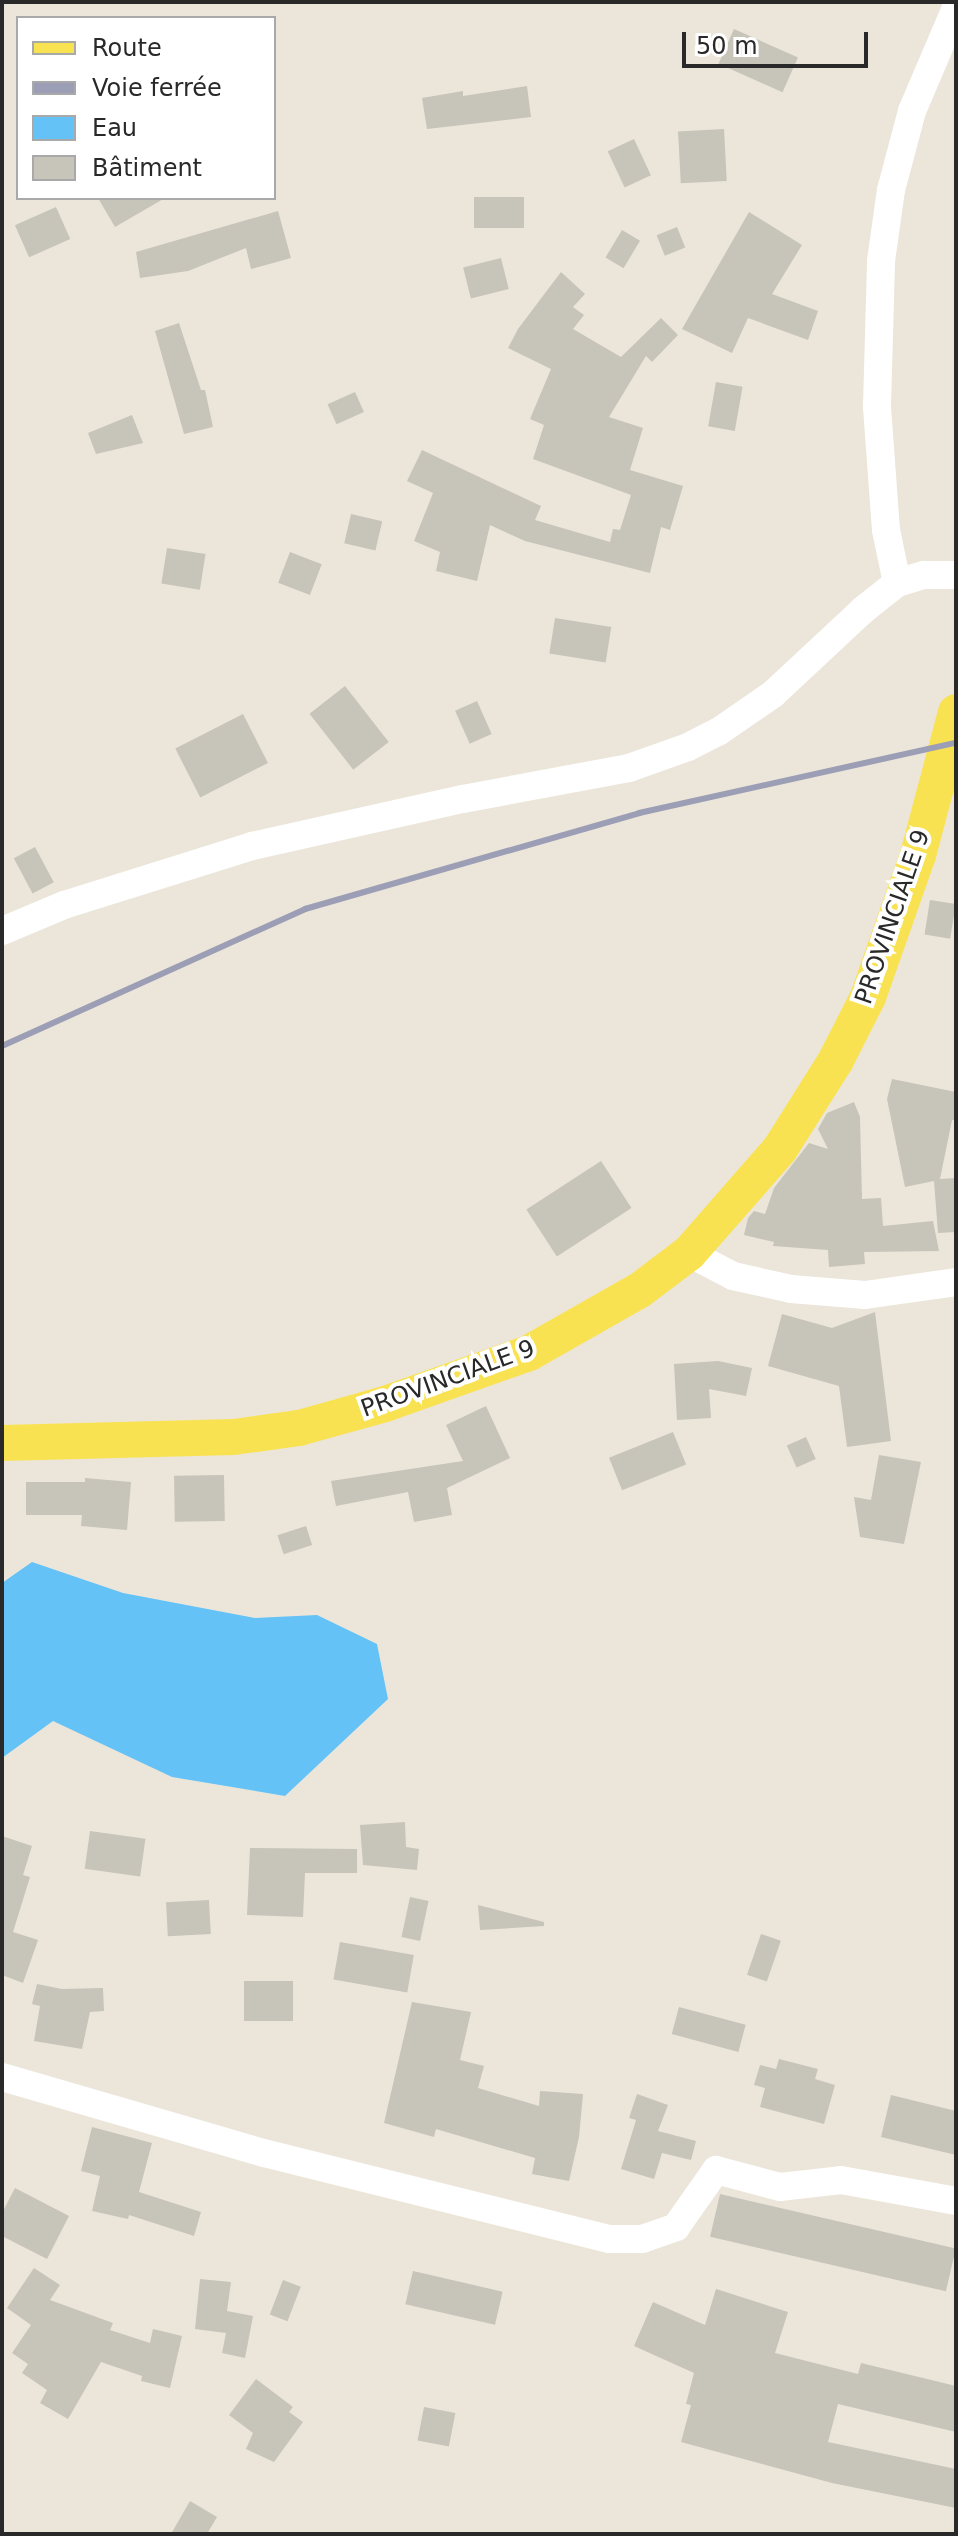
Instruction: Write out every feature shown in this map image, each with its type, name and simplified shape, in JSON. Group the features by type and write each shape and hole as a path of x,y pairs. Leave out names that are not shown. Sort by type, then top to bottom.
{"main road":[{"name":"PROVINCIALE 9","path":"2,1443 234,1437 299,1428 429,1390 529,1353 607,1310 689,1253 780,1149 836,1060 862,1010 918,855 956,712"}],"street":[{"path":"897,583 886,530 877,406 881,261 891,190 912,111 956,8"},
{"path":"2,931 64,905 252,846 463,799 629,768 688,747 718,732 773,694 863,610 897,583 924,575 956,575"},
{"path":"689,1253 733,1276 791,1289 865,1295 956,1282"},
{"path":"2,2077 264,2153 609,2239 642,2239 676,2227 716,2170 780,2187 841,2180 956,2201"}],"water":[{"path":"32,1562 123,1593 255,1618 317,1615 377,1644 388,1699 285,1796 172,1777 53,1721 2,1758 2,1583"}],"building":[{"path":"734,29 798,57 782,92 719,64"},
{"path":"527,86 531,117 427,129 422,98 463,91 463,96"},
{"path":"724,129 727,181 681,183 678,131"},
{"path":"634,139 651,175 625,188 608,151"},
{"path":"474,197 524,197 524,228 474,228"},
{"path":"99,200 162,200 115,227"},
{"path":"56,207 70,239 29,257 15,225"},
{"path":"278,211 291,258 251,269 246,248 188,271 140,278 136,252"},
{"path":"749,212 802,245 772,294 818,311 808,340 748,318 732,353 682,329"},
{"path":"677,227 685,247 665,256 657,235"},
{"path":"622,230 640,241 624,268 606,257"},
{"path":"501,258 509,289 471,298 463,267"},
{"path":"561,272 585,294 573,307 584,315 573,329 621,357 661,318 678,335 652,362 646,356 609,417 643,428 630,470 683,486 670,530 661,527 650,573 525,541 490,525 477,581 436,571 440,552 414,541 433,493 407,481 422,450 541,506 535,520 610,542 613,529 620,530 631,495 533,459 544,425 530,419 551,369 508,348 518,329"},
{"path":"179,323 201,390 205,390 213,427 184,434 155,331"},
{"path":"716,382 743,387 735,431 708,426"},
{"path":"355,392 364,412 337,424 328,404"},
{"path":"132,415 143,443 96,454 88,433"},
{"path":"351,514 382,521 375,550 344,543"},
{"path":"167,548 206,554 200,590 161,584"},
{"path":"290,552 322,564 310,595 278,583"},
{"path":"555,618 611,627 606,662 549,654"},
{"path":"345,686 389,742 353,770 310,714"},
{"path":"477,701 492,734 470,744 455,711"},
{"path":"243,714 268,763 200,798 175,749"},
{"path":"35,847 54,882 33,894 14,858"},
{"path":"930,900 956,904 950,939 925,935"},
{"path":"892,1079 956,1092 956,1120 952,1120 940,1179 956,1178 956,1232 938,1233 934,1181 905,1187 887,1099"},
{"path":"854,1102 860,1117 862,1199 881,1198 883,1226 933,1221 939,1251 864,1252 865,1264 829,1267 828,1250 773,1246 774,1242 744,1235 748,1218 754,1211 765,1214 774,1188 809,1143 828,1149 818,1129 827,1113"},
{"path":"601,1161 631,1208 557,1256 526,1209"},
{"path":"875,1312 891,1441 847,1447 839,1386 768,1366 782,1314 832,1328"},
{"path":"718,1361 752,1368 746,1396 709,1389 711,1418 677,1420 674,1364"},
{"path":"486,1406 510,1458 447,1488 452,1515 414,1522 408,1492 336,1506 331,1481 463,1461 446,1425"},
{"path":"673,1432 686,1464 622,1490 609,1458"},
{"path":"806,1437 816,1459 797,1467 787,1446"},
{"path":"879,1455 921,1462 904,1544 860,1537 854,1497 871,1500"},
{"path":"224,1475 225,1521 175,1522 174,1476"},
{"path":"85,1478 131,1482 127,1530 81,1526 82,1515 26,1515 26,1482 85,1482"},
{"path":"306,1526 312,1545 284,1554 277,1535"},
{"path":"405,1822 406,1847 419,1849 417,1870 363,1865 360,1825"},
{"path":"90,1831 145,1839 140,1876 85,1869"},
{"path":"2,1836 32,1846 23,1875 30,1877 13,1932 38,1940 23,1983 2,1975"},
{"path":"250,1848 357,1849 357,1873 305,1873 303,1917 247,1915"},
{"path":"410,1897 429,1901 420,1941 401,1937"},
{"path":"209,1900 211,1934 168,1936 166,1902"},
{"path":"478,1905 544,1922 544,1926 480,1930"},
{"path":"761,1934 781,1941 767,1981 747,1975"},
{"path":"340,1942 414,1955 407,1992 333,1979"},
{"path":"244,1981 293,1981 293,2021 244,2021"},
{"path":"37,1984 62,1989 103,1988 104,2011 90,2012 82,2049 34,2041 40,2006 32,2004"},
{"path":"412,2002 471,2012 460,2060 484,2066 478,2088 539,2106 540,2091 583,2094 579,2137 569,2181 532,2174 535,2158 436,2129 434,2137 384,2123"},
{"path":"679,2007 746,2025 738,2052 672,2034"},
{"path":"779,2059 818,2069 815,2079 835,2085 824,2124 760,2107 765,2088 754,2085 760,2065 776,2069"},
{"path":"637,2094 668,2105 658,2131 696,2141 691,2160 662,2153 654,2179 621,2169 636,2120 629,2118"},
{"path":"891,2095 956,2111 956,2155 881,2137"},
{"path":"92,2127 152,2143 139,2192 201,2212 194,2236 129,2215 128,2219 92,2211 100,2176 81,2171"},
{"path":"15,2188 69,2216 47,2259 2,2236 2,2213"},
{"path":"720,2194 956,2248 946,2291 710,2237"},
{"path":"34,2268 60,2285 50,2300 113,2323 110,2330 150,2343 153,2329 182,2336 170,2388 141,2381 142,2376 101,2362 68,2419 40,2403 47,2390 22,2373 28,2364 12,2353 31,2325 7,2308"},
{"path":"413,2271 503,2292 495,2325 405,2304"},
{"path":"200,2279 231,2282 227,2311 253,2316 245,2358 222,2353 226,2333 195,2329"},
{"path":"283,2280 301,2287 287,2321 270,2315"},
{"path":"716,2289 788,2312 775,2353 858,2374 861,2363 956,2386 956,2432 838,2404 828,2442 956,2469 956,2508 832,2483 681,2442 691,2405 686,2404 694,2373 634,2346 653,2302 705,2325"},
{"path":"256,2379 293,2407 289,2412 303,2422 274,2462 246,2449 253,2433 229,2415"},
{"path":"424,2407 455,2413 449,2446 418,2440"},
{"path":"190,2501 217,2517 207,2534 171,2534"}],"railway":[{"path":"2,1046 305,909 639,813 956,743"}]}
